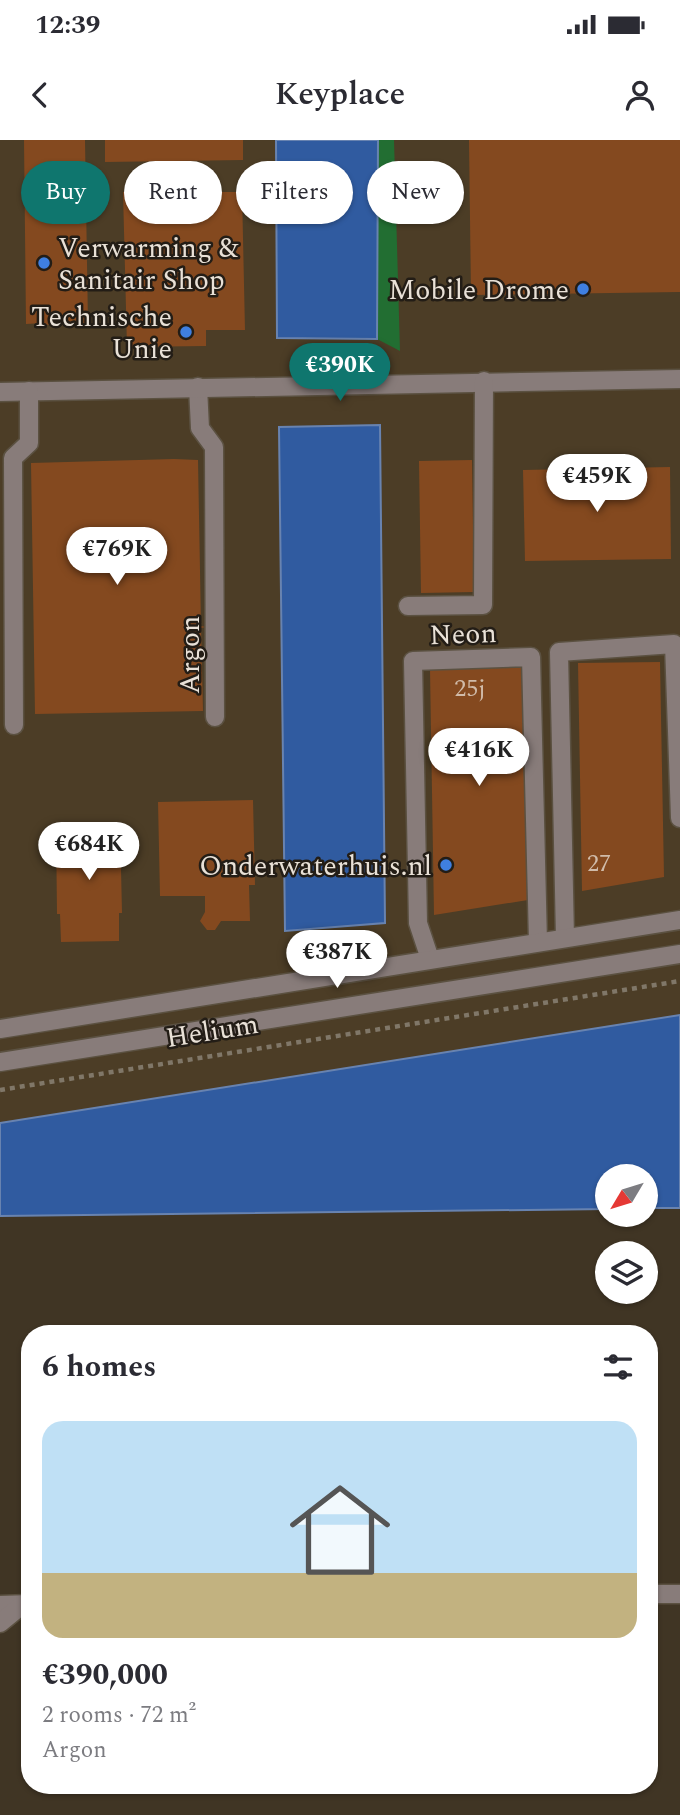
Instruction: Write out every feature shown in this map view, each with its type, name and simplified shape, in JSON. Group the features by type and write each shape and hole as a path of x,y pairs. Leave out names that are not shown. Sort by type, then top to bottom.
{"street":[{"path":"0,391 680,379"},
{"path":"408,606 483,605 484,381"},
{"name":"Argon","path":"198,387 200,428 214,447 215,717"},
{"path":"14,725 13,458 29,443 29,391"},
{"path":"565,938 559,652 674,645 680,818"},
{"name":"Neon","path":"430,959 418,923 413,661 531,657 538,942"},
{"path":"0,1029 680,919"},
{"name":"Helium","path":"0,1062 680,954"},
{"path":"658,1594 680,1594"},
{"path":"0,1605 21,1605"},
{"path":"0,1623 21,1608"}],"path":[{"name":"Helium","path":"0,1090 680,981"}],"shaded area":[{"path":"0,140 680,140 680,1037 0,1147"}],"green space":[{"path":"378,140 394,140 395,161 378,161"},
{"path":"378,224 396,224 400,351 377,339"}],"water":[{"path":"276,140 378,140 378,161 367,161 367,224 378,224 377,339 277,338 276,224 353,224 353,161 276,161"},
{"path":"380,425 385,923 285,931 279,427"},
{"path":"680,1015 680,1208 658,1208 658,1164 595,1164 595,1209 0,1216 0,1123"}],"building":[{"path":"24,140 85,140 85,161 24,161"},
{"path":"105,140 243,140 243,160 105,161"},
{"path":"469,140 680,140 680,292 471,295"},
{"path":"123,192 124,224 222,224 222,192 236,192 236,224 243,224 245,330 206,330 206,346 127,347"},
{"path":"25,224 86,224 88,323 26,324"},
{"path":"198,460 201,626 206,627 201,628 203,711 35,714 31,463"},
{"path":"472,460 474,592 421,593 419,461"},
{"path":"670,467 671,559 525,561 523,470"},
{"path":"660,662 664,877 582,891 578,663"},
{"path":"524,667 528,900 434,915 430,669"},
{"path":"253,800 255,885 249,885 250,921 221,921 215,930 207,930 200,921 205,912 205,896 160,896 158,802"},
{"path":"120,824 122,913 119,913 119,941 61,942 60,914 57,914 56,825"}],"place":[{"name":"Verwarming & Sanitair Shop","path":"44,263"},
{"name":"Mobile Drome","path":"583,289"},
{"name":"Technische Unie","path":"186,332"},
{"name":"Onderwaterhuis.nl","path":"446,865"}]}
